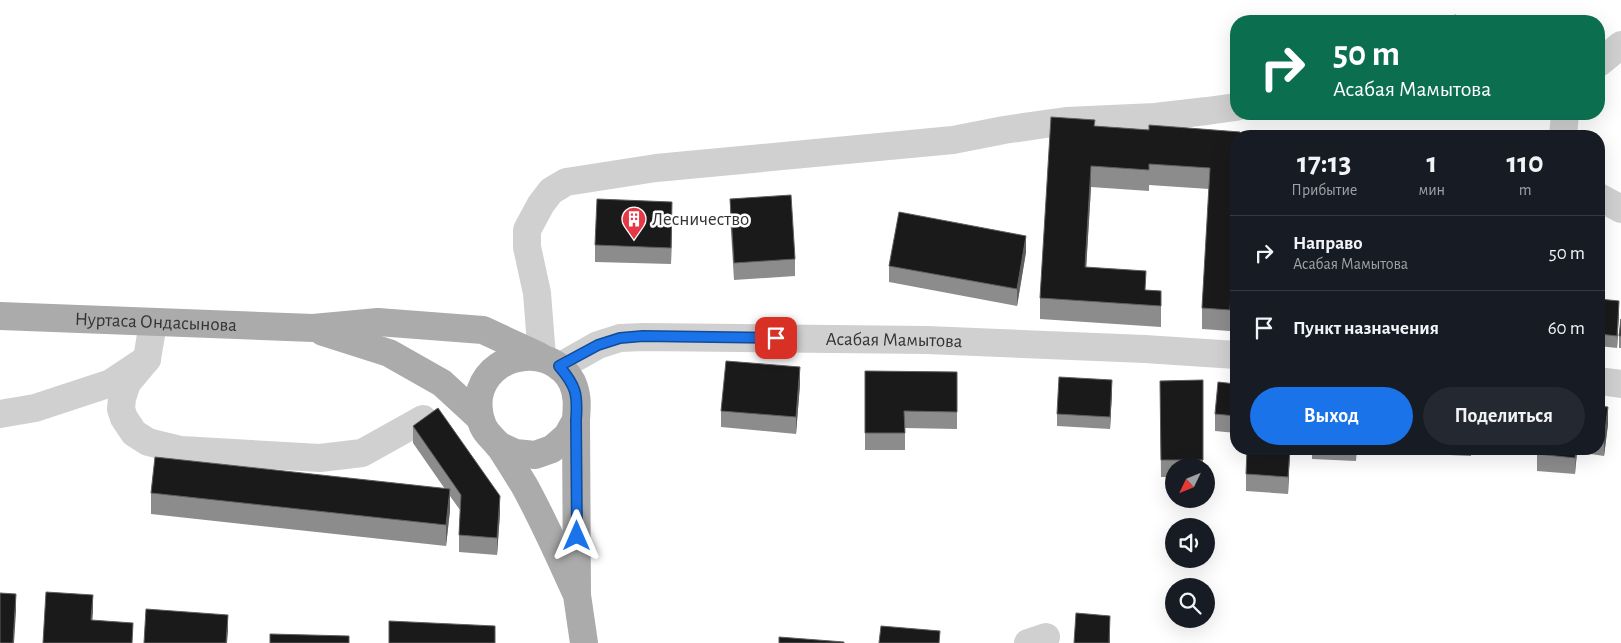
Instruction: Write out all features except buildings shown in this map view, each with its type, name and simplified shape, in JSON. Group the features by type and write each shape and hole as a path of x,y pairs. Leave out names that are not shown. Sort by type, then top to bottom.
{"main road":[{"name":"Нуртаса Ондасынова","path":"0,316 312,328 378,322 483,330 550,362"},
{"name":"Нуртаса Ондасынова","path":"312,328 388,353 442,383 480,418"},
{"path":"577,595 545,523 524,485 498,445 484,428 480,418 479,403 482,389 489,376 499,365 512,358 527,356 550,362 572,382 578,400 576,420 577,595 584,643"},
{"path":"498,445 515,453 535,455 552,449 567,436 576,420"}],"street":[{"path":"1605,58 1621,45"},
{"path":"550,362 527,247 527,230 541,204 551,191 566,182 656,168 953,140 1066,121 1155,117 1230,108"},
{"path":"1605,200 1621,209"},
{"path":"153,323 147,359 127,383 121,408 124,418 134,433 148,442 181,450 320,458 362,452 423,419"},
{"name":"Асабая Мамытова","path":"550,362 620,338 643,336 927,340 1145,349 1230,355"},
{"path":"0,414 34,408 111,383 147,359"},
{"path":"1605,383 1621,384"}],"place":[{"name":"Лесничество","path":"634,240"}],"route":[{"path":"577,536 576,420 578,400 572,382 559,366 598,345 620,338 643,336 776,338"}]}
